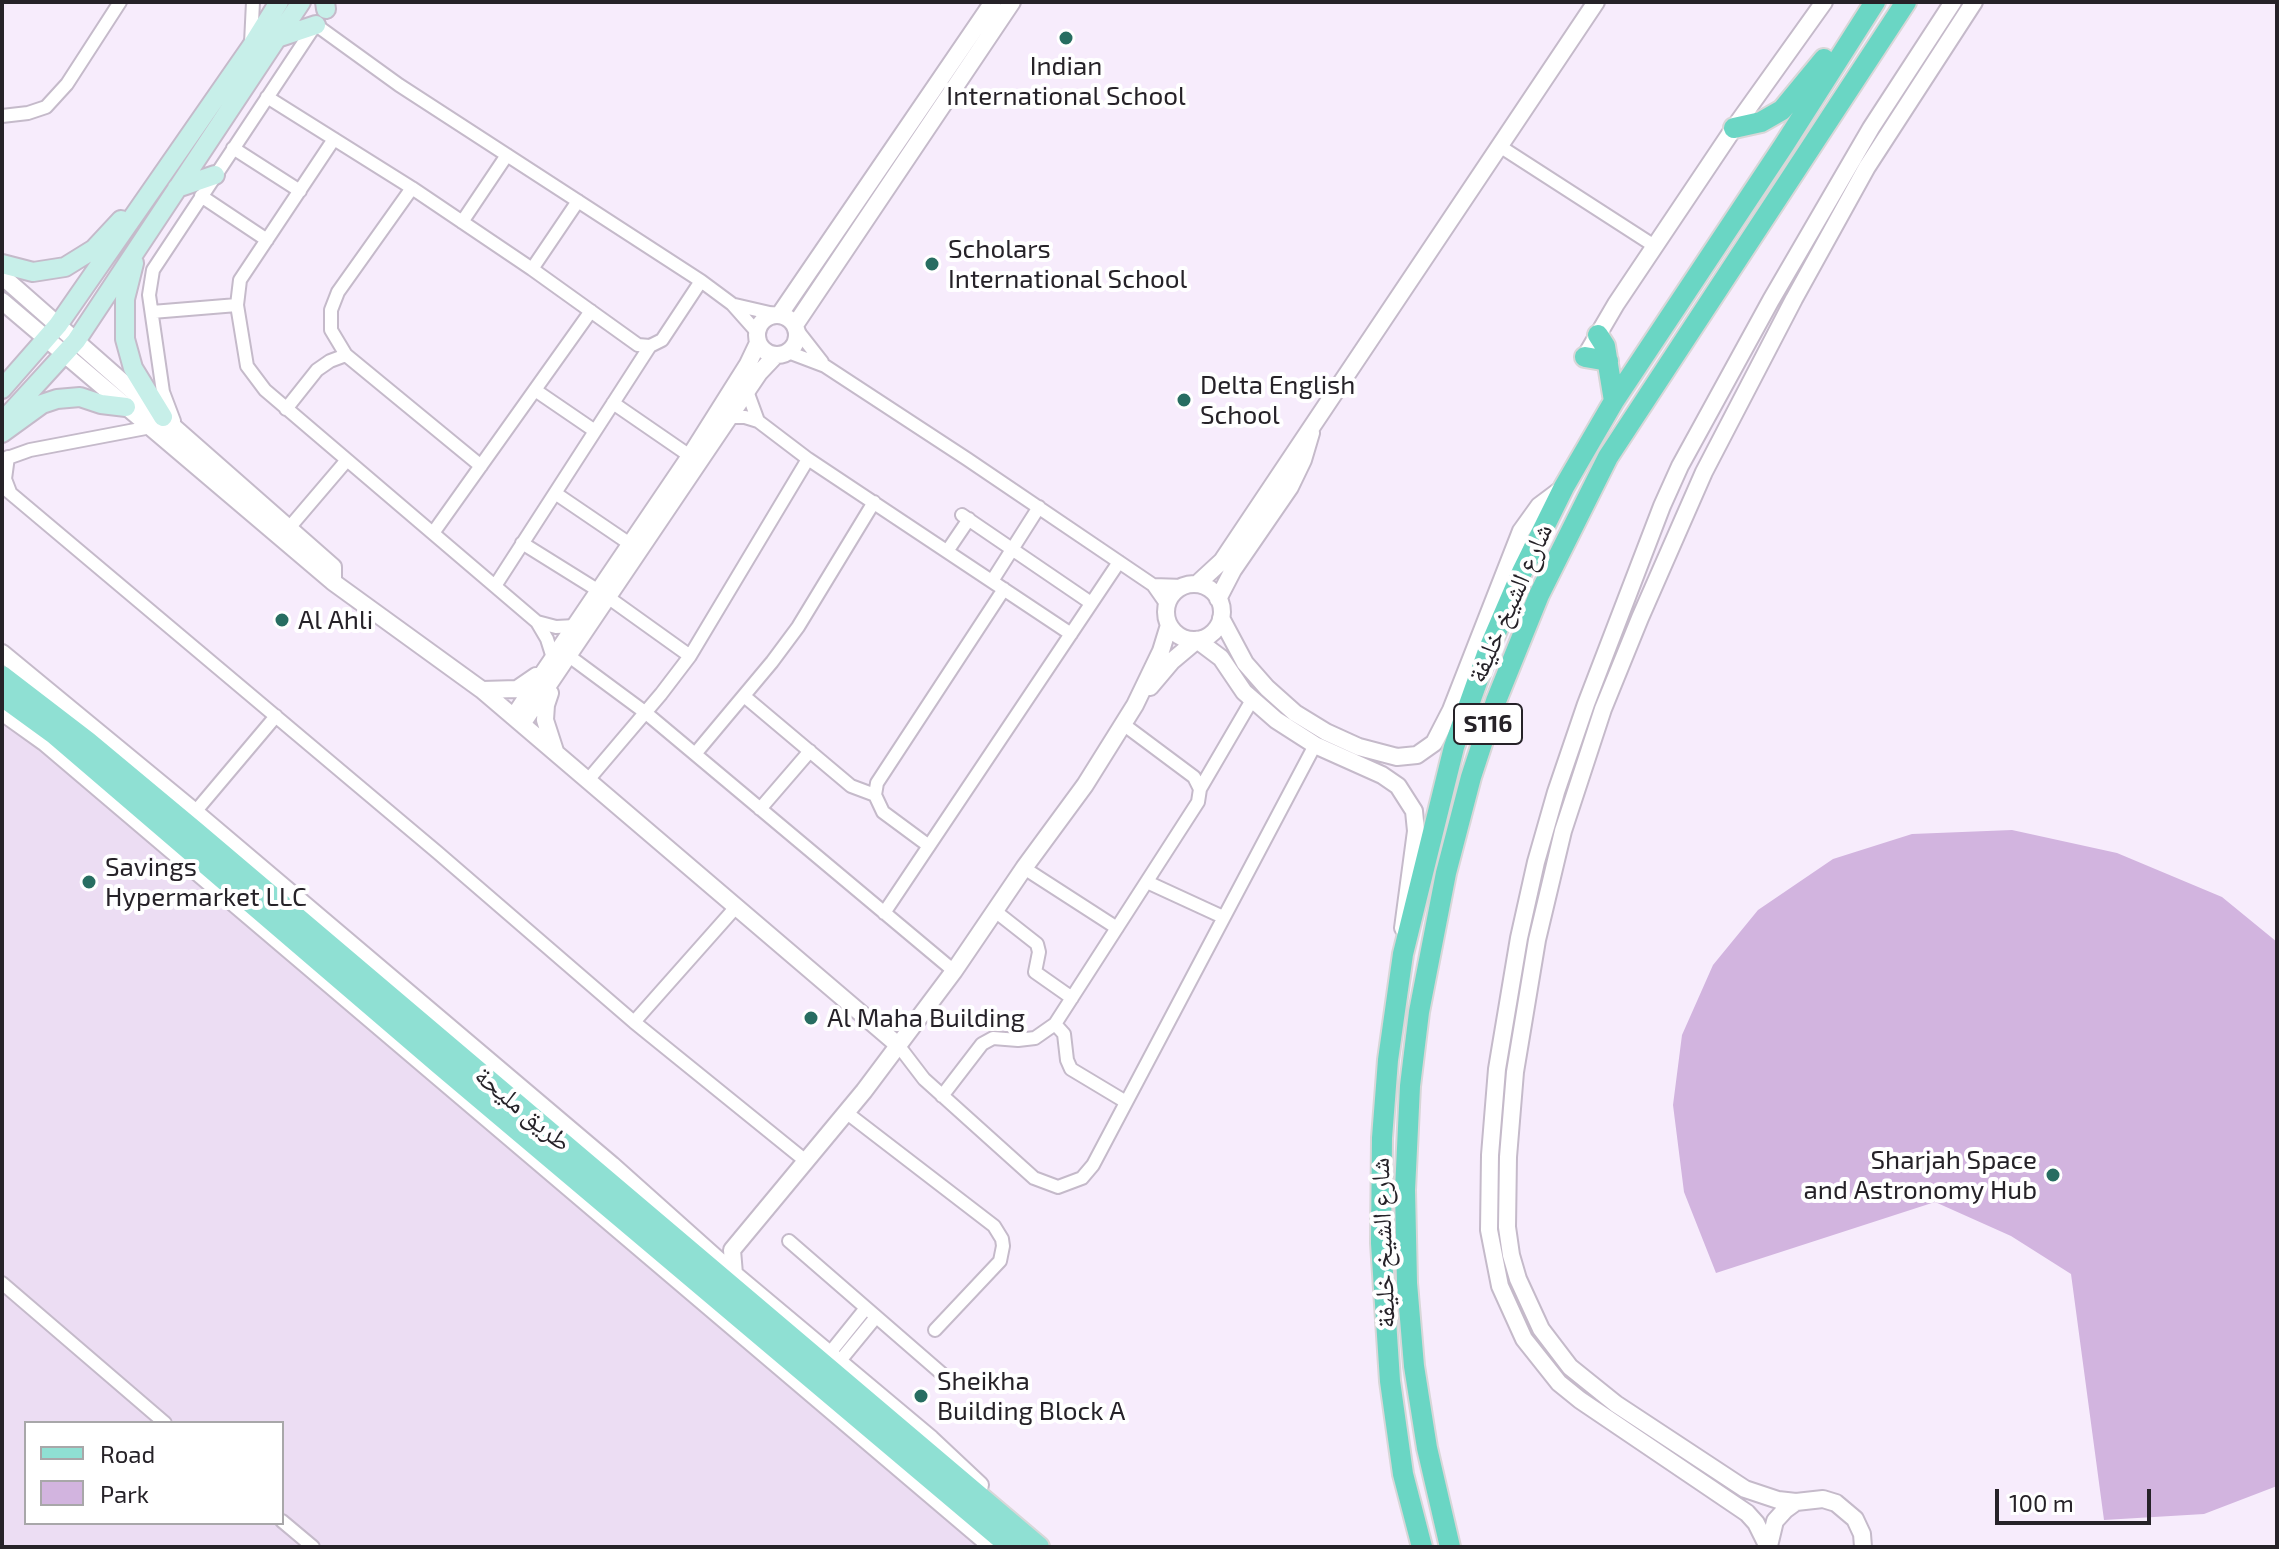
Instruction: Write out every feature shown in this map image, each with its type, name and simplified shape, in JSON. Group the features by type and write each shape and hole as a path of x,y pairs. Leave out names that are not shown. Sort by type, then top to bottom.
{"highway":[{"name":"شارع الشيخ خليفة","path":"1421,1545 1398,1450 1386,1335 1381,1243 1386,1086 1403,954 1454,747 1475,686 1522,572 1564,487 1614,401 1875,2"},
{"name":"شارع الشيخ خليفة","path":"1450,1547 1427,1448 1414,1366 1407,1283 1405,1190 1410,1086 1419,1012 1446,873 1471,777 1496,701 1539,595 1608,457 1906,2"},
{"path":"1734,128 1761,122 1782,110 1837,43 1856,30"},
{"path":"1598,335 1604,343 1614,401"},
{"path":"1585,357 1608,361"}],"main road":[{"path":"2,389 51,331 135,215 279,2"},
{"path":"2,422 70,347 301,2"},
{"path":"277,38 316,25"},
{"path":"177,188 215,175"},
{"path":"2,264 33,272 65,267 94,249 117,222 135,215"},
{"path":"137,249 125,299 125,339 133,368 157,422"},
{"path":"2,433 42,404 57,399 80,397 126,407"},
{"name":"طريق مليحة","path":"2,676 88,742 1039,1547"},
{"name":"طريق مليحة","path":"2,696 54,734 180,850 722,1311 1011,1547"},
{"path":"482,1057 490,1081"},
{"path":"590,1165 612,1165"}],"street":[{"path":"2,116 46,107 67,84 120,2"},
{"path":"251,47 253,2"},
{"path":"556,753 546,727 545,712 548,698 560,677 562,660 575,626 604,595 630,544 743,374 763,320 777,314 993,2"},
{"path":"518,720 763,366 782,354 797,339 796,328 1012,2"},
{"path":"1167,605 1173,594 1222,561 1596,2"},
{"path":"1585,357 1734,128 1824,2"},
{"path":"1768,1547 1747,1513 1592,1409 1559,1383 1540,1362 1517,1326 1500,1286 1489,1230 1490,1155 1497,1069 1519,938 1539,850 1576,733 1671,486 1771,300 1871,128 1953,2"},
{"path":"1863,1547 1862,1534 1848,1511 1823,1499 1778,1500 1745,1489 1616,1404 1553,1349 1527,1304 1511,1255 1507,1227 1511,1114 1537,940 1563,831 1603,709 1704,472 1761,360 1867,167 1974,2"},
{"path":"179,431 165,401 149,287 153,270 327,4"},
{"path":"316,25 399,85 701,281 732,304 768,353 824,365 1153,585 1167,605 1169,625 1161,651 1123,724 954,971 847,1113 732,1250 734,1274"},
{"path":"267,97 412,188 638,345 656,344 666,335 701,281"},
{"path":"1867,167 1880,133 1877,127 1871,128"},
{"path":"334,139 240,280 237,305 247,366 257,383 537,622 562,660 646,713 954,971"},
{"path":"1501,147 1656,247"},
{"path":"233,148 300,191"},
{"path":"462,222 507,155"},
{"path":"412,188 333,301 331,330 346,355 481,466"},
{"path":"201,196 267,240"},
{"path":"532,269 578,201"},
{"path":"2,276 51,331 157,422 333,582 482,690 518,720 898,1045 916,1071 1041,1183 1058,1187 1075,1183 1088,1172 1315,745"},
{"path":"2,301 51,331"},
{"path":"732,304 786,316 824,365"},
{"path":"152,312 237,305"},
{"path":"433,533 591,311"},
{"path":"495,586 650,346"},
{"path":"70,347 126,407 179,431 333,567 333,582"},
{"path":"286,409 317,370 346,355"},
{"path":"535,390 595,431"},
{"path":"747,391 758,421"},
{"path":"613,403 690,456"},
{"path":"1704,472 1697,470 1693,459 1707,428 1712,407"},
{"path":"729,417 758,421 808,459 1071,634"},
{"path":"157,422 30,450 5,459 6,489 634,1022 807,1162"},
{"path":"1218,599 1233,570 1271,518 1298,472 1312,424"},
{"path":"588,780 690,656 808,459"},
{"path":"289,528 347,460"},
{"path":"1153,585 1190,585 1209,589 1218,599 1221,618 1245,663 1295,713 1359,747 1397,757 1417,755 1434,743 1451,710 1521,531 1539,506 1564,487"},
{"path":"555,493 630,544"},
{"path":"695,754 804,618 874,502"},
{"path":"929,846 883,812 875,795 880,777 998,585 1013,549 1039,507"},
{"path":"948,550 966,517 1091,603"},
{"path":"522,543 604,595 690,656"},
{"path":"884,913 1119,562"},
{"path":"1135,705 1172,661 1197,640 1215,630 1221,618"},
{"path":"537,622 556,627 575,626"},
{"path":"1169,625 1184,638 1197,640 1221,658 1252,700 1276,720 1315,745 1391,780 1405,794 1414,811 1416,831 1404,908 1403,954"},
{"path":"2,653 195,812 931,1439 983,1488 1001,1515"},
{"path":"482,690 510,690 523,686 562,660"},
{"path":"744,696 856,789 875,795"},
{"path":"942,1096 982,1044 993,1038 1035,1038 1055,1024 1198,802 1200,789 1252,700"},
{"path":"2,712 180,850"},
{"path":"195,812 276,716"},
{"path":"1123,724 1189,772 1200,789"},
{"path":"760,809 810,751"},
{"path":"1024,868 1117,928"},
{"path":"1147,882 1223,917"},
{"path":"634,1022 736,907"},
{"path":"995,911 1037,944 1039,952 1035,972 1072,998"},
{"path":"1055,1024 1064,1034 1071,1069 1126,1102"},
{"path":"847,1113 994,1226 1002,1239 1000,1261 935,1330"},
{"path":"789,1241 948,1379"},
{"path":"709,1250 732,1250"},
{"path":"2,1283 163,1421"},
{"path":"722,1311 992,1547"},
{"path":"834,1358 871,1313"},
{"path":"1768,1547 1775,1521 1796,1502"},
{"path":"284,1523 313,1547"}],"shaded area":[{"path":"2,708 995,1547 2,1547"}],"green space":[{"path":"2012,830 2117,853 2222,897 2277,942 2277,1486 2204,1514 2104,1520 2071,1274 2011,1236 1935,1202 1716,1273 1684,1192 1673,1105 1682,1035 1713,965 1758,910 1833,859 1912,834"}],"place":[{"name":"Indian International School","path":"1066,38"},
{"name":"Scholars International School","path":"932,264"},
{"name":"Delta English School","path":"1184,400"},
{"name":"Al Ahli","path":"282,620"},
{"name":"Savings Hypermarket LLC","path":"89,882"},
{"name":"Al Maha Building","path":"811,1018"},
{"name":"Sharjah Space and Astronomy Hub","path":"2053,1175"},
{"name":"Sheikha Building Block A","path":"921,1396"}]}
